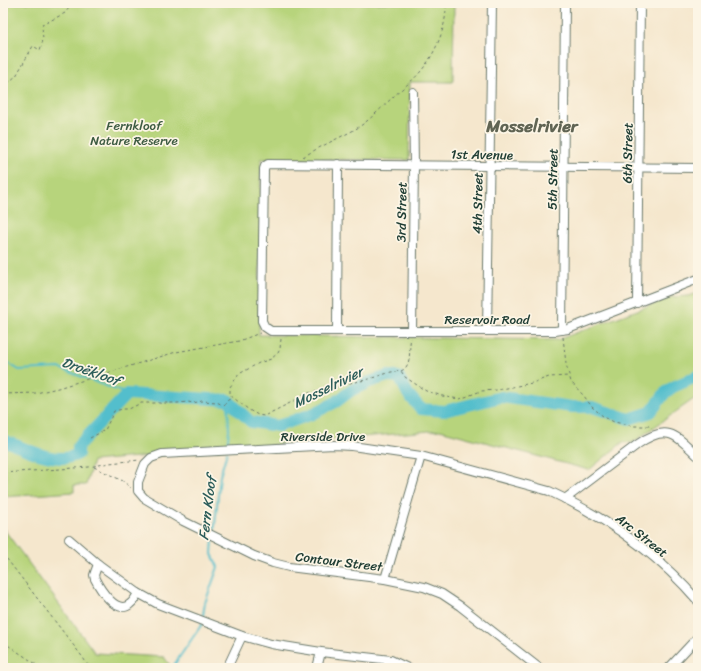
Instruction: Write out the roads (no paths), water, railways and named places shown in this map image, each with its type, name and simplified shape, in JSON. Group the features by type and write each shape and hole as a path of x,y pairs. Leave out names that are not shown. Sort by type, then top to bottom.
{"street":[{"name":"4th Street","path":"487,331 492,3"},
{"name":"5th Street","path":"562,330 565,3"},
{"name":"6th Street","path":"637,303 640,3"},
{"name":"3rd Street","path":"412,331 414,165 413,92"},
{"name":"1st Avenue","path":"267,329 262,321 264,169 266,165 271,163 698,168"},
{"path":"337,331 338,164"},
{"name":"Reservoir Road","path":"267,329 271,331 562,330 698,279"},
{"path":"565,499 650,435 657,433 673,434 698,456"},
{"name":"Riverside Drive","path":"138,482 145,464 151,458 162,454 352,446 421,456 549,492 565,499"},
{"path":"385,579 421,456"},
{"name":"Contour Street","path":"138,482 138,491 144,498 183,521 254,556 289,567 385,579 424,587 442,594 460,606 539,668"},
{"name":"Arc Street","path":"565,499 602,519 640,545 698,600"},
{"path":"69,539 98,564 138,594 158,604 242,636 271,644 321,652 390,660 408,668"},
{"path":"98,564 94,575 95,579 113,604 118,607 126,607 131,604 138,594"},
{"path":"227,668 242,636"},
{"path":"669,668 698,637"},
{"path":"317,668 321,652"}],"waterway":[{"name":"Droëkloof","path":"3,360 19,370 59,368 127,394"},
{"name":"Mosselrivier","path":"3,440 30,451 51,457 70,457 78,454 78,446 127,394 228,400 251,422 278,426 312,414 336,402 352,390 369,382 388,376 399,377 408,394 421,409 444,411 501,397 572,407 592,407 629,419 651,412 665,393 673,387 698,376"},
{"name":"Fern Kloof","path":"227,448 229,430 228,400"},
{"name":"Fern Kloof","path":"214,534 220,476 227,452"},
{"name":"Fern Kloof","path":"203,615 205,603 218,567 212,554 213,539"},
{"name":"Fern Kloof","path":"172,668 202,624"}],"district":[{"name":"Mosselrivier","path":"532,126"}],"park label":[{"name":"Fernkloof Nature Reserve","path":"134,132"}]}
